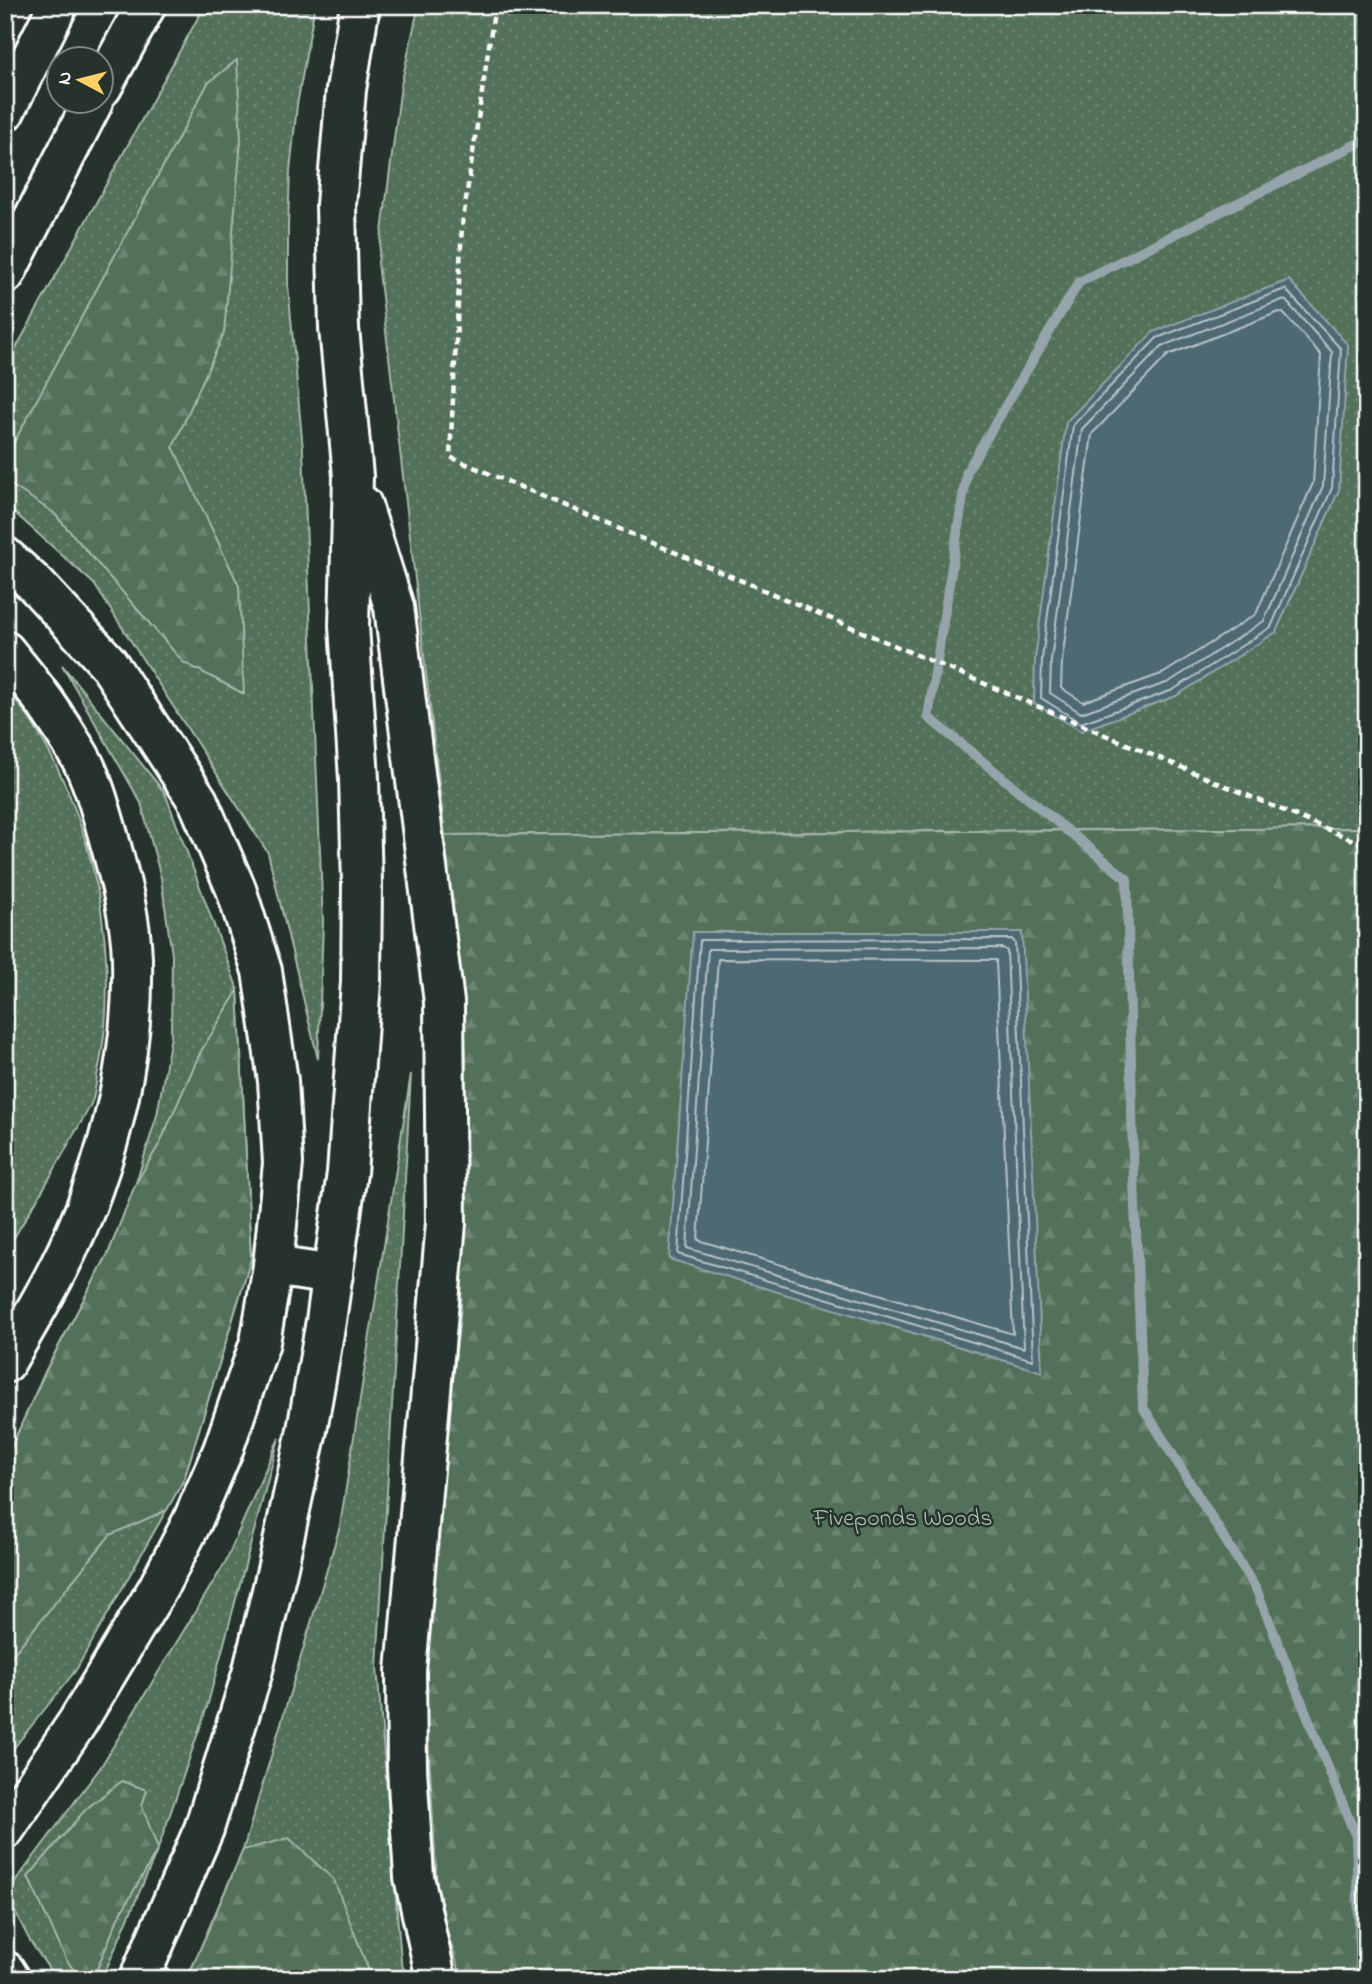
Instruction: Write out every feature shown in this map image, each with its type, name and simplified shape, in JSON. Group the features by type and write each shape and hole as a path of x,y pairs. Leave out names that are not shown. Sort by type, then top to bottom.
{"main road":[{"path":"5,111 58,5"},
{"path":"116,61 146,5"},
{"path":"139,1979 204,1829 252,1674 307,1430 347,1173 360,982 362,884 359,779 349,626 353,476 339,328 336,205 346,90 360,5"},
{"path":"5,274 86,116"},
{"path":"353,476 394,607 444,1002 446,1223 406,1671 407,1768 414,1877 436,1979"},
{"path":"5,557 36,585 108,663 198,801 236,889 262,971 278,1080 283,1163 274,1266 260,1342 223,1451 192,1522 158,1588 77,1723 5,1829"},
{"path":"5,651 26,676 81,757 103,816 122,886 132,957 130,1032 118,1107 93,1190 52,1283 5,1363"},
{"path":"274,1266 333,1275"},
{"path":"5,1971 10,1979"}],"path":[{"path":"495,5 462,226 450,457 1367,846"}],"green space":[{"path":"205,5 315,5 297,105 290,171 288,285 303,450 323,922 318,1059 268,853 94,584 5,504 5,368"},
{"path":"419,5 1367,5 1367,828 445,835 378,263 401,85"},
{"path":"237,60 241,141 224,333 173,447 239,586 244,694 183,662 54,513 5,481 5,459 208,83"},
{"path":"62,665 165,793 238,990 251,1259 184,1479 76,1670 5,1759 5,1461 46,1370 108,1254 136,1183 157,1115 171,1036 172,955 161,878 141,803"},
{"path":"5,686 34,725 58,768 77,815 92,864 102,915 106,1015 93,1099 5,1252 5,908 11,892 5,891"},
{"name":"Fiveponds Woods","path":"1367,828 1367,1979 462,1979 438,1905 423,1652 461,1306 466,1054 445,835"},
{"path":"238,990 251,1259 184,1479 167,1510 110,1535 11,1657 5,1657 5,1461 46,1370 108,1254 136,1183 160,1143 200,1053"},
{"path":"411,1074 377,1667 401,1961 407,1979 187,1979 243,1850 340,1526"},
{"path":"279,1438 207,1707 158,1849 102,1979 56,1979 30,1941 6,1894 100,1768 225,1563"},
{"path":"122,1781 147,1790 142,1806 158,1849 118,1918 93,1979 80,1979 66,1959 28,1877 86,1809"},
{"path":"289,1838 334,1880 372,1979 187,1979 243,1850"}],"water":[{"path":"1289,280 1348,345 1339,490 1276,632 1176,696 1081,731 1034,703 1035,659 1066,422 1153,332"},
{"path":"693,932 1022,932 1042,1372 669,1259"}],"waterway":[{"path":"1361,1979 1356,1837 1257,1591 1143,1407 1133,1155 1127,879 928,717 967,471 1079,282 1367,139"}]}
